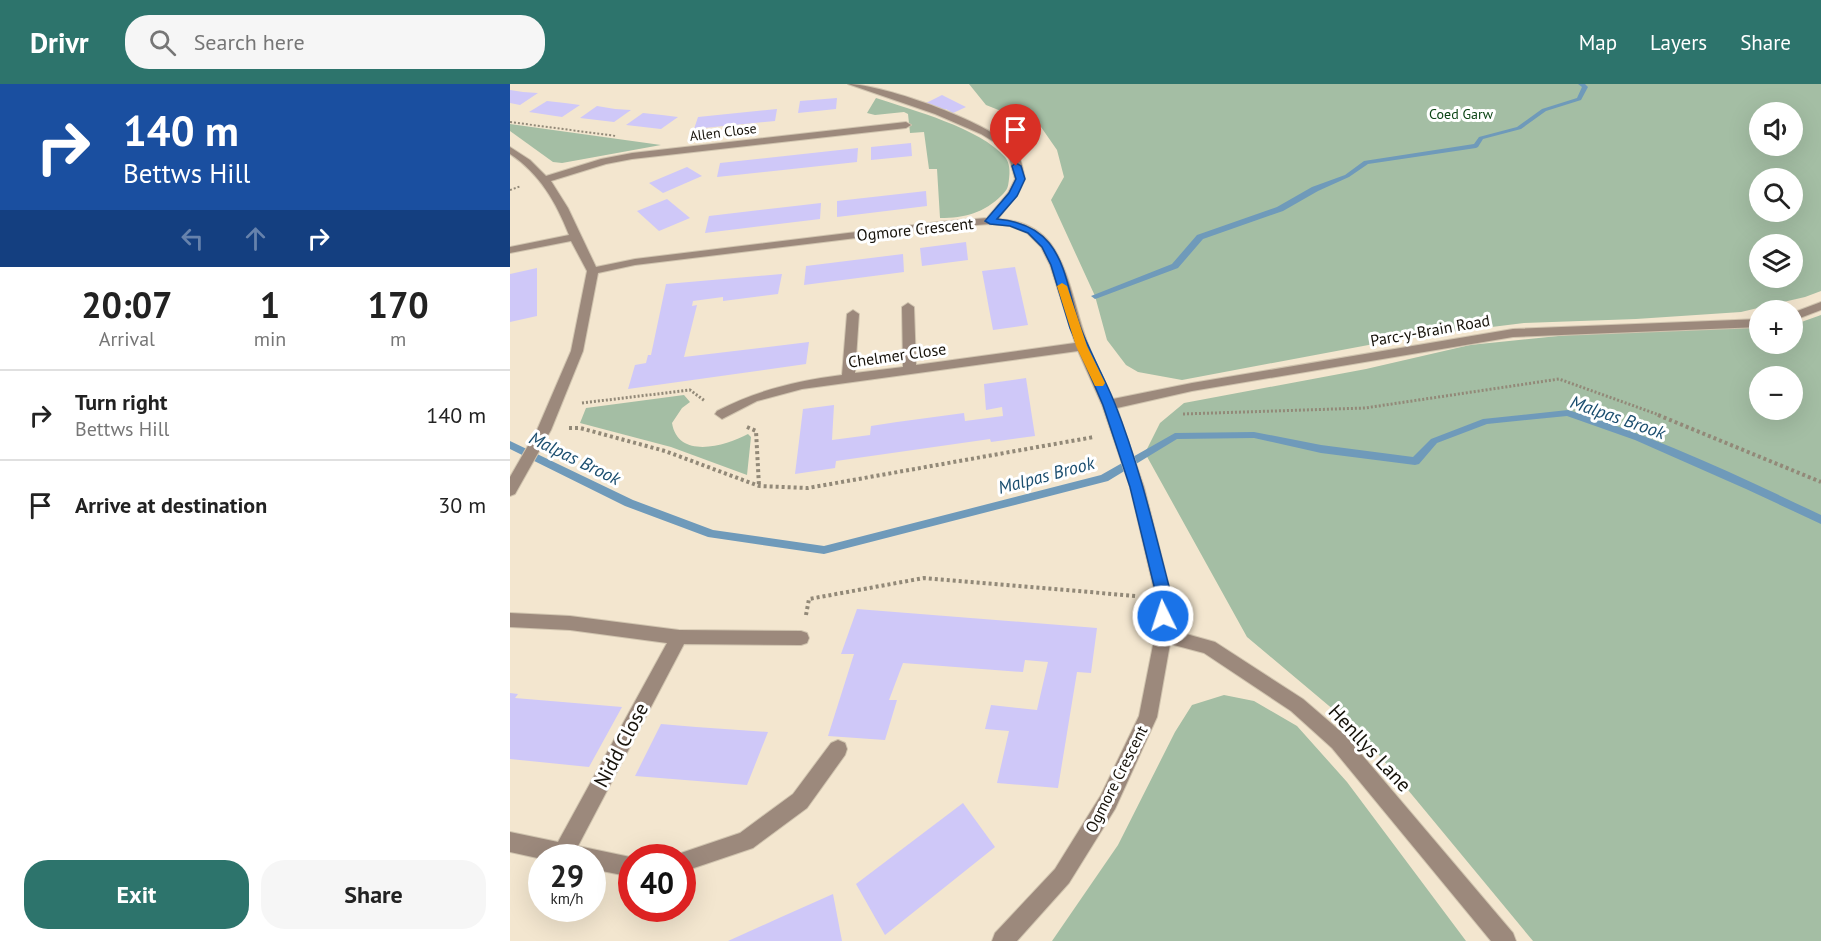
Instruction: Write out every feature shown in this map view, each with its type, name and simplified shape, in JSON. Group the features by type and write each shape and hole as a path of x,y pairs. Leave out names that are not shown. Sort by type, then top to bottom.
{"street":[{"path":"852,84 953,118 995,137 1012,152 1020,179 1013,194 990,221"},
{"name":"Allen Close","path":"546,179 604,161 633,156 906,125"},
{"path":"510,150 546,179 564,208 584,260 593,271 577,351 544,430 513,486"},
{"name":"Ogmore Crescent","path":"593,271 647,260 938,225 990,221 1012,224 1031,231 1046,246 1056,265 1082,346 1109,405 1137,487 1164,598 1163,635 1148,717 1108,802 1062,876 1003,941"},
{"path":"510,250 574,237"},
{"path":"1803,313 1821,306"},
{"path":"908,307 910,370"},
{"path":"848,379 853,314"},
{"name":"Parc-y-Brain Road","path":"1109,405 1192,387 1513,333 1749,323"},
{"name":"Chelmer Close","path":"722,414 753,398 802,385 1082,346"},
{"path":"510,620 570,622 678,637 801,638"},
{"name":"Henllys Lane","path":"1163,635 1209,647 1297,705 1339,742 1505,941"},
{"name":"Nidd Close","path":"568,844 678,637"},
{"path":"696,857 746,841 800,801 838,749"},
{"path":"510,842 528,846"}],"path":[{"path":"510,122 623,137"},
{"path":"1173,414 1365,408 1559,379 1624,401 1821,482"},
{"path":"554,406 690,390 722,414 756,431 759,486"},
{"path":"544,430 580,428 665,451 759,486 808,488 1118,433"},
{"path":"801,638 809,599 924,578 1164,598"}],"green space":[{"name":"Coed Garw","path":"969,84 1821,84 1821,291 1792,300 1749,300 1749,310 1741,312 1524,323 1411,337 1182,380 1138,372 1126,365 1107,340 1095,296 1051,200 1064,177 1057,150 1041,127 986,105"},
{"path":"876,98 945,121 979,137 994,147 1007,159 1009,165 1008,186 1005,191 988,206 974,213 940,218 937,169 929,169 924,132 910,133 908,114 904,112 875,115 867,113"},
{"path":"510,124 661,145 562,163 553,162 510,131"},
{"path":"1821,315 1821,941 1533,941 1360,732 1247,637 1145,453 1160,423 1184,403 1366,369 1470,345 1568,335 1749,327 1749,354 1803,354 1803,321"},
{"path":"684,395 690,402 682,408 672,423 676,435 683,442 704,447 728,443 748,434 751,437 747,475 671,447 580,423 586,408"},
{"path":"1224,695 1254,701 1297,726 1347,782 1466,941 1052,941 1118,845 1175,732 1192,705"}],"building":[{"path":"510,90 538,93 520,105 510,103"},
{"path":"942,95 966,107 953,113 924,104"},
{"path":"837,98 836,109 798,113 800,101"},
{"path":"547,101 580,105 562,117 529,112"},
{"path":"597,106 631,110 614,122 580,118"},
{"path":"777,109 775,121 694,129 698,117"},
{"path":"643,113 678,117 661,129 626,125"},
{"path":"911,143 912,156 871,160 871,147"},
{"path":"858,148 857,162 717,177 720,163"},
{"path":"687,167 702,176 663,193 649,183"},
{"path":"926,191 927,206 837,217 837,201"},
{"path":"667,199 690,218 659,231 637,211"},
{"path":"821,203 820,219 705,233 709,216"},
{"path":"966,242 968,260 922,266 920,248"},
{"path":"903,254 904,272 804,285 806,266"},
{"path":"1015,267 1028,325 993,330 982,271"},
{"path":"537,268 537,316 510,322 510,274"},
{"path":"782,274 778,294 723,301 723,297 693,301 692,306 697,305 684,357 809,342 806,364 628,389 635,365 646,363 648,355 651,355 666,284"},
{"path":"1026,378 1035,436 991,442 990,439 836,461 835,468 795,474 803,409 834,405 832,440 870,435 871,426 897,422 964,413 965,421 1003,416 1002,407 986,410 984,384"},
{"path":"857,609 1097,628 1091,673 1077,672 1058,788 997,783 1009,731 985,729 991,705 1037,710 1048,662 1025,660 1023,672 903,663 889,700 897,700 885,740 828,736 854,654 841,654"},
{"path":"510,693 518,694 515,698 622,707 589,767 510,759"},
{"path":"661,724 768,732 747,785 635,776"},
{"path":"963,803 995,847 885,935 856,884"},
{"path":"833,894 842,941 728,941 779,918"}],"waterway":[{"path":"1095,296 1175,266 1200,237 1280,209 1315,189 1347,176 1366,162 1476,146 1481,138 1519,128 1544,110 1579,99 1585,87 1581,84"},
{"name":"Malpas Brook","path":"510,445 629,503 712,534 824,550 1104,478 1175,436 1254,435 1321,449 1415,461 1434,441 1486,421 1568,413 1638,438 1750,486 1821,520"}],"slow traffic":[{"path":"1062,286 1082,346 1099,383"}],"route":[{"path":"1016,166 1020,179 1013,194 990,221 1012,224 1031,231 1046,246 1056,265 1075,328 1109,405 1137,487 1164,598 1163,616"}]}
